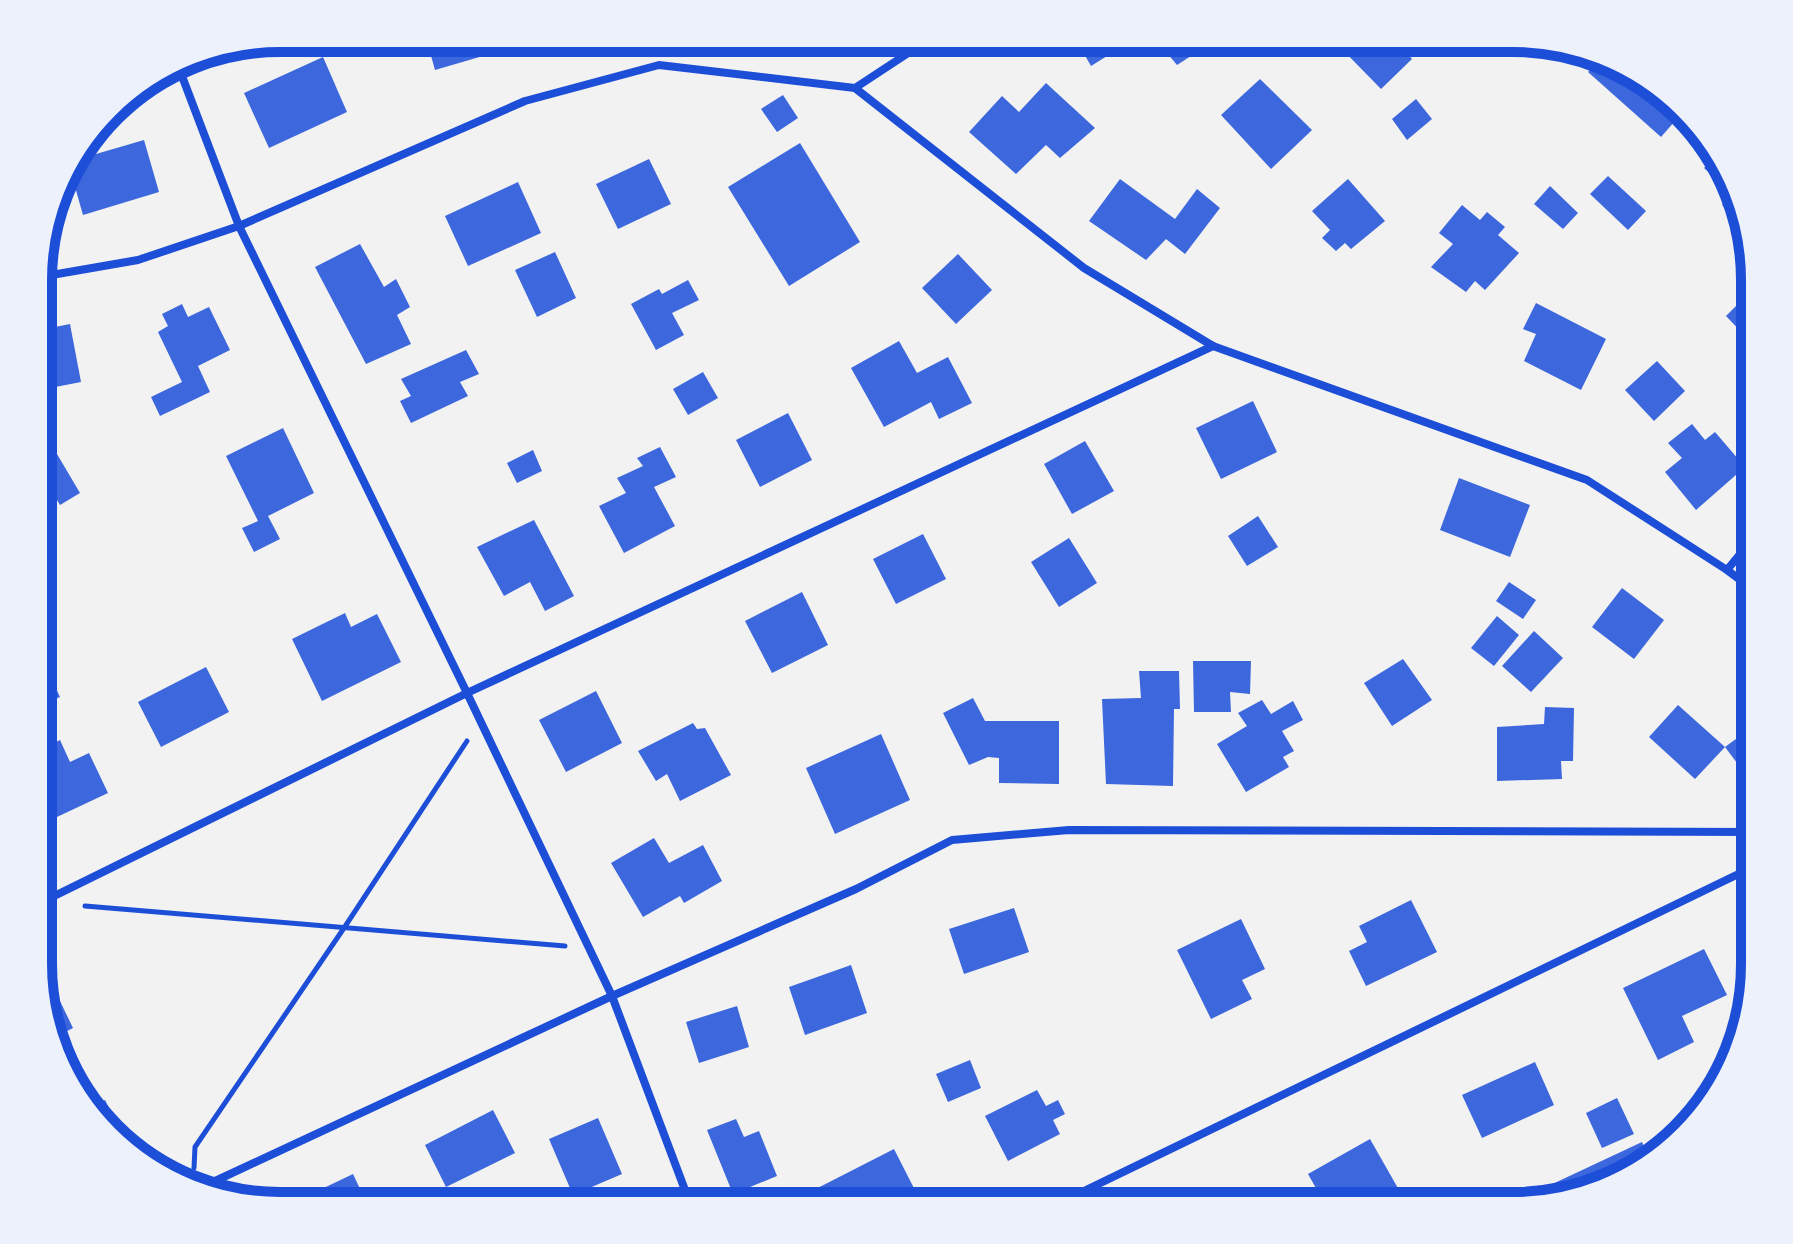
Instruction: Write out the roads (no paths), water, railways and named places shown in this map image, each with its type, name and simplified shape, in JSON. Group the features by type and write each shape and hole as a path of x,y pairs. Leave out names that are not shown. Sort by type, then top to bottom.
{"street":[{"path":"855,88 910,52"},
{"path":"52,275 138,260 239,226 525,101 659,65 855,88 1084,268 1213,346 1587,480 1741,580"},
{"path":"182,75 239,226 612,996 686,1192"},
{"path":"52,897 467,693 1213,346"},
{"path":"1727,570 1741,553"},
{"path":"213,1182 612,996 856,889 952,840 1069,830 1741,832"},
{"path":"1082,1192 1741,873"}]}
